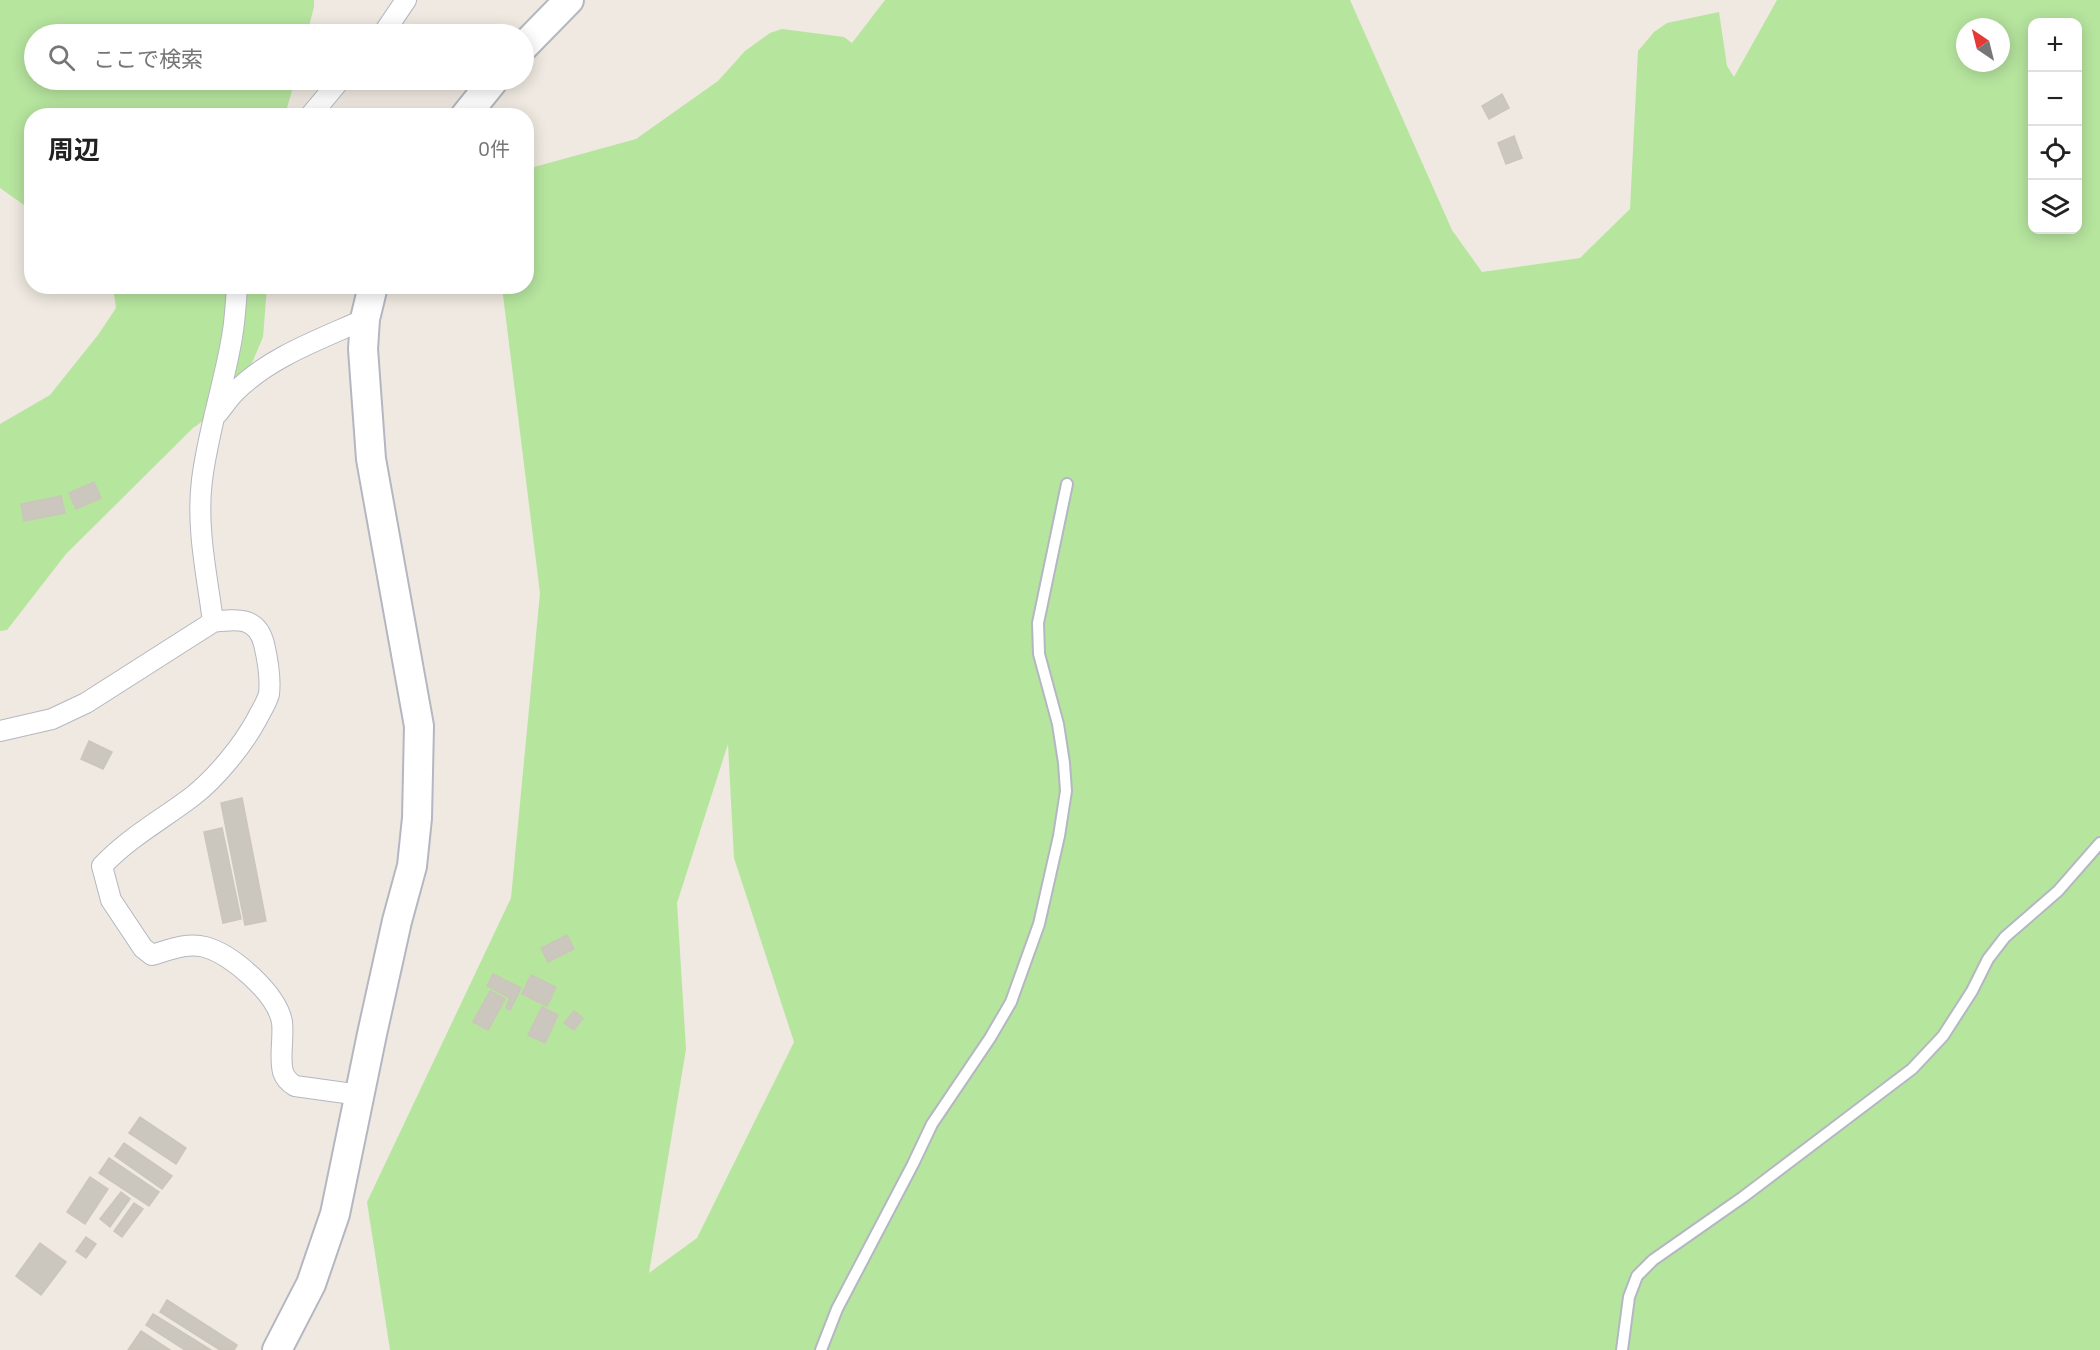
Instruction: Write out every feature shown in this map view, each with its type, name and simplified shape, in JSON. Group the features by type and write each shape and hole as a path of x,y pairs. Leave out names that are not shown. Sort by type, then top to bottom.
{"street":[{"path":"390,24 406,0"},
{"path":"534,36 569,0"},
{"path":"317,108 332,90"},
{"path":"471,108 486,90"},
{"path":"213,621 201,535 200,505 213,418 232,337 236,294"},
{"path":"277,1350 311,1284 335,1214 397,921 412,866 417,818 419,726 371,459 363,349 365,319 371,294"},
{"path":"213,418 235,391 262,370 290,353 365,319"},
{"path":"0,731 52,719 86,704 213,621 238,619 251,622 262,639 269,666 268,696 250,732 213,777 194,795 114,853 102,866 111,900 143,948 152,955 184,946 206,947 245,970 265,990 278,1006 282,1023 283,1073 295,1086 360,1095"}],"lane":[{"path":"821,1350 837,1309 932,1124 990,1038 1011,1002 1040,924 1066,791 1058,724 1039,654 1038,623 1067,484"},
{"path":"1622,1350 1629,1297 1637,1276 1653,1260 1743,1197 1912,1069 1943,1036 1972,991 1988,959 2005,937 2058,891 2100,843"}],"green space":[{"path":"0,0 314,0 310,24 24,24 24,90 292,90 287,108 24,108 24,205 0,188"},
{"path":"885,0 1350,0 1452,230 1482,272 1580,258 1630,209 1638,51 1654,32 1667,23 1719,12 1727,66 1734,77 1777,0 2100,0 2100,1350 390,1350 367,1202 511,898 540,593 503,294 534,294 534,167 636,139 718,81 745,51 770,33 782,29 844,37 852,43","holes":["728,744 734,858 794,1042 697,1238 649,1273 686,1049 677,903"]},
{"path":"114,294 266,294 263,337 238,396 193,428 66,554 7,630 0,631 0,424 50,395 98,335 116,308"}],"building":[{"path":"1502,94 1509,108 1489,119 1482,106"},
{"path":"1514,136 1522,158 1506,164 1498,143"},
{"path":"94,482 101,498 76,509 69,493"},
{"path":"61,496 65,513 24,521 21,504"},
{"path":"89,741 112,752 103,769 81,759"},
{"path":"242,798 266,921 245,925 221,803"},
{"path":"222,828 241,919 223,923 204,832"},
{"path":"567,935 574,949 548,962 541,948"},
{"path":"493,974 521,988 510,1010 506,1008 510,998 487,986"},
{"path":"531,975 556,987 547,1006 522,994"},
{"path":"490,991 505,999 488,1030 473,1022"},
{"path":"542,1007 558,1015 545,1043 528,1035"},
{"path":"574,1011 583,1018 574,1030 564,1023"},
{"path":"140,1117 186,1148 176,1164 129,1133"},
{"path":"124,1143 172,1176 162,1189 115,1156"},
{"path":"109,1158 159,1192 149,1206 99,1173"},
{"path":"90,1177 108,1189 85,1224 67,1212"},
{"path":"121,1192 130,1199 110,1227 100,1219"},
{"path":"134,1203 143,1209 122,1237 114,1231"},
{"path":"86,1237 96,1244 86,1258 76,1251"},
{"path":"40,1243 66,1262 41,1295 16,1276"},
{"path":"167,1300 237,1345 234,1350 220,1350 160,1312"},
{"path":"153,1314 211,1350 185,1350 146,1325"},
{"path":"141,1331 170,1350 128,1350"}]}
